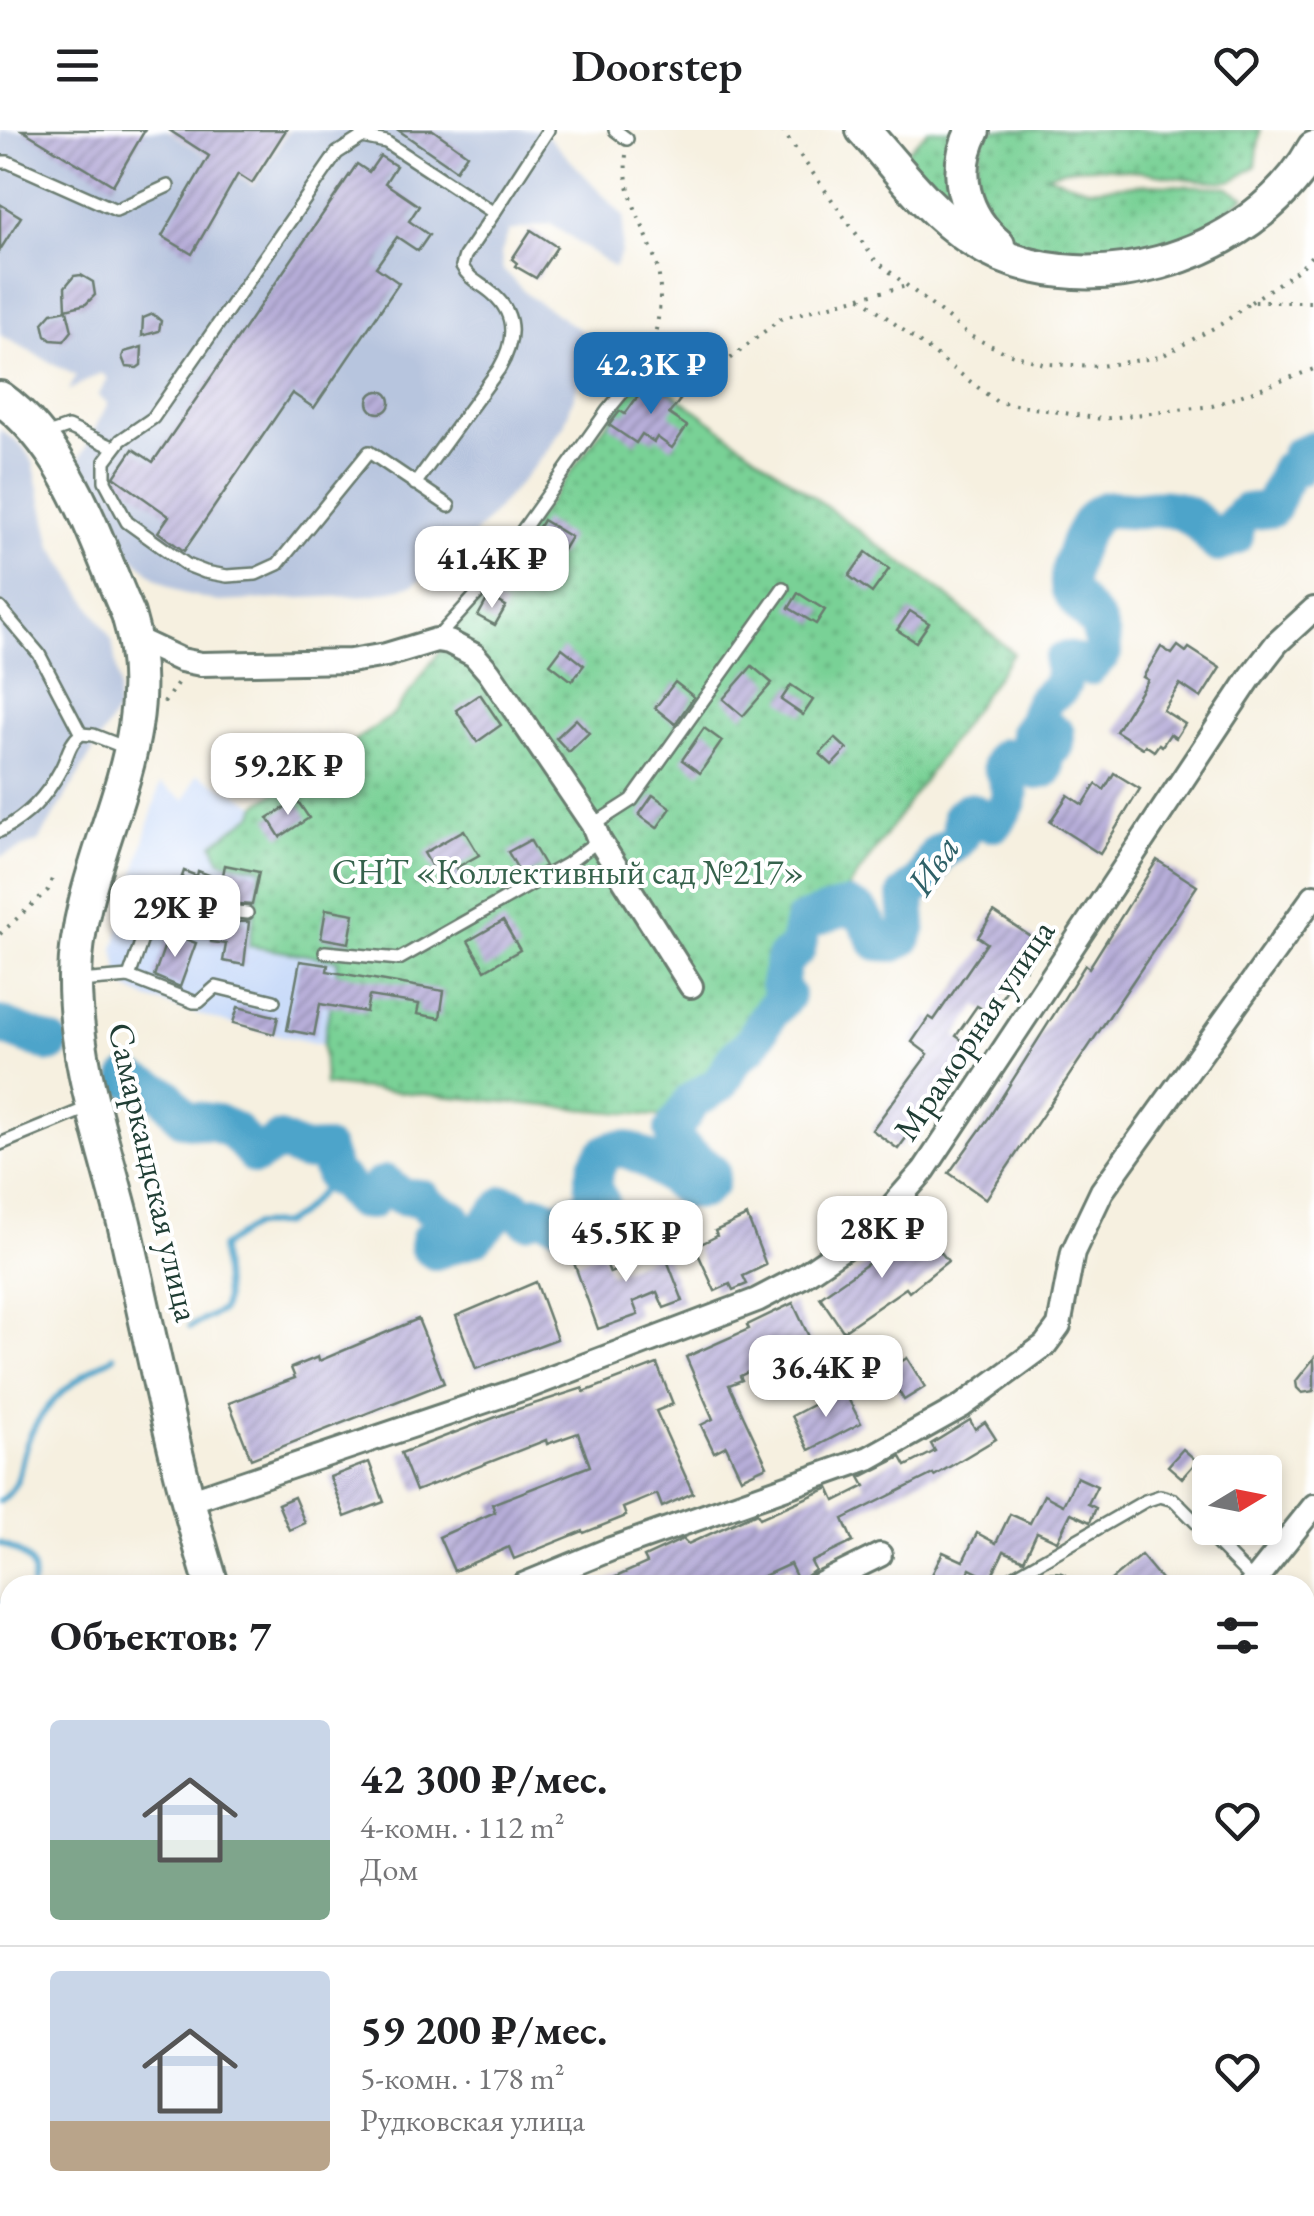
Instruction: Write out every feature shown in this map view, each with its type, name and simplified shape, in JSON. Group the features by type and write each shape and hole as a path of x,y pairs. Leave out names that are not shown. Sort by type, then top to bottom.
{"street":[{"path":"863,130 955,227 990,250 1032,265 1080,272 1113,270 1184,255 1220,237 1280,192 1314,148"},
{"path":"973,130 962,158 964,192 970,209 994,241 1032,265"},
{"name":"Самаркандская улица","path":"0,398 42,436 70,485 136,638 140,685 133,750 83,914 75,982 80,1043 94,1105 209,1575"},
{"name":"Мраморная улица","path":"189,1501 533,1386 736,1309 802,1277 873,1228 924,1170 1250,678 1277,643 1314,609"},
{"path":"136,638 190,663 350,661 386,656 436,640 474,655 596,832 691,986"},
{"path":"547,1575 869,1458 962,1406 1045,1345 1059,1326 1073,1252 1102,1191 1314,896"},
{"path":"1258,1575 1314,1506"},
{"path":"839,1575 880,1555"}],"lane":[{"path":"416,484 509,349 509,313 462,266 464,256 548,130"},
{"path":"616,130 627,139"},
{"path":"449,506 368,452 284,558 270,570 216,575 187,566 127,522 104,474 105,460 114,447 153,418 337,153 352,140 362,137 386,142 494,213"},
{"path":"0,162 8,162 116,210 168,186"},
{"path":"436,640 490,577 608,410 642,369"},
{"path":"42,436 68,427 114,447"},
{"path":"325,952 399,959 567,864 632,800 783,588"},
{"path":"0,608 39,654 80,734"},
{"path":"80,734 133,750"},
{"path":"0,831 40,802 80,734"},
{"path":"129,976 148,922 177,923 216,910 247,913"},
{"path":"75,982 129,976 194,1002 216,987 274,1001"},
{"path":"0,1144 94,1105"},
{"path":"1016,1575 1160,1496 1174,1500 1244,1575"}],"path":[{"path":"782,130 875,260 970,336 1007,354 1044,364 1100,366 1160,357 1223,323 1302,268 1314,253"},
{"path":"627,139 624,174 658,268 658,325 642,369 671,364 700,383 713,384 725,363 780,319 907,286"},
{"path":"860,297 997,402 1101,419 1212,406 1314,370"},
{"path":"1251,302 1314,302"},
{"path":"156,715 190,663"},
{"path":"0,934 48,890 52,880"}],"shaded area":[{"path":"0,130 167,130 253,186 289,130 542,130 624,217 621,253 614,268 551,224 509,231 501,254 503,270 529,296 594,339 564,425 544,455 457,555 413,585 372,595 218,602 182,593 157,579 120,545 79,460 108,403 98,396 108,378 101,373 68,391 76,376 0,335 0,250 21,217 0,204"},
{"path":"0,429 23,447 33,462 52,546 112,640 119,685 117,711 39,841 0,857"},
{"path":"197,774 257,805 255,814 222,861 262,868 338,959 323,1045 227,1023 148,999 121,985 114,949 160,784 185,800"}],"green space":[{"path":"928,130 959,130 956,213 903,155"},
{"path":"988,130 1260,130 1256,166 1232,180 1206,181 1090,167 1046,175 1090,189 1144,184 1226,187 1245,197 1166,247 1137,254 1076,257 1035,251 1002,232 979,190 978,160"},
{"name":"СНТ «Коллективный сад №217»","path":"644,372 946,595 1013,653 845,893 677,1118 325,1085 323,1045 338,960 249,946 262,868 221,861 213,844 254,814 257,805 393,715"}],"building":[{"path":"22,130 145,130 113,185"},
{"path":"169,130 286,130 252,183 238,174 192,254 162,236 209,156"},
{"path":"398,130 433,130 467,154 456,170"},
{"path":"380,156 396,166 385,183 419,206 409,221 429,235 418,251 397,237 376,267 399,283 314,408 292,393 184,551 158,532 169,516 114,477 133,449 153,462 357,164 369,172"},
{"path":"0,204 21,217 0,250"},
{"path":"531,230 557,247 536,278 515,266 517,263 512,259"},
{"path":"81,275 93,282 95,295 86,304 66,309 65,287 74,276"},
{"path":"67,310 72,331 64,341 51,340 43,323 52,313"},
{"path":"153,314 161,321 159,331 142,336 143,318"},
{"path":"142,347 141,365 126,367 124,352"},
{"path":"650,379 680,400 669,414 687,426 672,448 657,437 654,442 642,434 636,443 609,425 620,411 625,414"},
{"path":"379,391 387,394 387,410 379,413 371,410 368,402 371,394"},
{"path":"543,520 571,537 559,557 531,540"},
{"path":"866,552 889,569 872,593 849,576"},
{"path":"798,593 825,610 816,624 789,608"},
{"path":"489,596 506,606 495,625 478,616"},
{"path":"910,611 929,623 916,642 897,630"},
{"path":"1178,646 1186,652 1189,648 1220,668 1201,698 1180,684 1163,710 1185,724 1176,738 1170,734 1154,751 1145,745 1143,748 1116,731 1148,680 1143,677 1161,647 1172,654"},
{"path":"562,648 584,665 572,681 550,664"},
{"path":"752,666 772,683 743,716 723,699"},
{"path":"675,682 694,697 675,724 655,708"},
{"path":"791,685 813,700 803,715 781,700"},
{"path":"480,694 501,725 477,742 456,710"},
{"path":"576,719 589,733 569,752 556,738"},
{"path":"704,728 722,741 700,773 682,760"},
{"path":"835,738 847,749 832,765 820,754"},
{"path":"1114,773 1140,789 1100,854 1050,822 1068,795 1083,805 1096,784 1104,790"},
{"path":"653,795 671,808 657,828 639,815"},
{"path":"297,800 309,818 280,837 268,818"},
{"path":"464,830 479,855 456,868 462,878 444,888 424,853"},
{"path":"530,840 545,866 523,878 508,852"},
{"path":"1157,860 1197,886 986,1199 949,1173 990,1116 1085,965 1089,968"},
{"path":"225,865 259,872 252,905 210,902 177,891 184,871 197,876 198,871 222,880"},
{"path":"326,909 354,914 349,943 321,938"},
{"path":"994,912 1042,944 1026,969 1022,966 991,1014 977,1006 956,1036 975,1049 898,1149 872,1130 928,1054 912,1042 929,1017 934,1020 987,943 978,937"},
{"path":"214,921 249,922 244,965 223,961 226,944 211,942"},
{"path":"503,921 520,950 485,970 468,941"},
{"path":"169,933 196,943 180,987 154,976"},
{"path":"300,961 328,965 327,971 444,991 440,1018 417,1014 419,1004 369,996 366,1012 320,1004 314,1035 287,1030"},
{"path":"238,1007 278,1017 274,1034 233,1023"},
{"path":"747,1216 766,1265 743,1276 747,1284 733,1290 730,1284 715,1291 695,1247 717,1236 715,1231"},
{"path":"897,1235 913,1254 931,1240 948,1261 909,1292 906,1288 843,1331 820,1297 879,1256 876,1252"},
{"path":"660,1242 683,1301 664,1308 657,1292 633,1302 638,1315 598,1329 574,1263 602,1252 610,1273 649,1258 645,1248"},
{"path":"536,1282 557,1339 476,1369 456,1316"},
{"path":"793,1303 811,1341 729,1385 767,1466 741,1478 726,1446 714,1452 701,1425 713,1419 686,1357 749,1329 747,1325"},
{"path":"418,1319 444,1383 251,1459 229,1403 295,1378 291,1368 318,1357 319,1361"},
{"path":"907,1358 925,1387 904,1400 886,1371"},
{"path":"1314,1358 1314,1391 1302,1393 1296,1381"},
{"path":"657,1364 673,1404 656,1411 693,1493 662,1507 657,1494 623,1508 626,1516 584,1533 514,1559 509,1547 454,1571 439,1537 495,1512 492,1504 590,1466 578,1433 547,1444 546,1440 416,1491 401,1453 512,1411 583,1388 584,1392"},
{"path":"843,1389 861,1423 809,1450 792,1416"},
{"path":"970,1420 975,1429 985,1422 996,1439 934,1476 843,1519 853,1542 811,1562 815,1570 808,1575 795,1575 790,1564 766,1575 620,1575 647,1563 644,1557 683,1539 688,1544 757,1513 760,1518 829,1488 835,1501 865,1486 860,1477 901,1457 906,1466 935,1451 931,1444"},
{"path":"1183,1449 1192,1457 1192,1467 1182,1478 1168,1466"},
{"path":"369,1462 384,1502 345,1517 330,1477"},
{"path":"1077,1477 1097,1486 1088,1504 1096,1508 1090,1522 1071,1513 1057,1541 1037,1532 1024,1560 1004,1551 992,1575 970,1569 967,1575 932,1575 943,1552 963,1561 977,1533 996,1543 1010,1514 1030,1523 1044,1495 1063,1505"},
{"path":"294,1497 305,1523 289,1530 278,1504"},
{"path":"1141,1555 1158,1575 1117,1575"}],"waterway":[{"name":"Ива","path":"129,1079 165,1095 183,1118 217,1123 234,1131 256,1156 279,1141 303,1152 325,1151 334,1177 359,1200 370,1201 379,1187 386,1184 402,1196 422,1198 429,1207 453,1219 450,1231 429,1240 428,1246 435,1251 475,1237 506,1204 514,1206 526,1219 538,1213 557,1221 594,1209 601,1202 593,1186 597,1166 616,1149 642,1156 689,1191 702,1190 710,1182 711,1172 677,1144 673,1130 693,1100 720,1084 735,1058 750,1046 786,995 779,984 784,960 797,949 803,922 848,907 862,914 878,942 895,943 904,937 908,926 906,895 924,880 937,854 961,835 961,816 968,811 994,823 1006,806 1010,795 1001,764 1004,757 1013,757 1037,771 1045,769 1043,756 1056,744 1056,734 1050,730 1035,736 1028,733 1043,703 1062,685 1062,662 1089,667 1103,652 1097,624 1069,584 1076,548 1088,524 1102,511 1111,509 1166,508 1185,513 1218,544 1235,536 1236,523 1246,512 1271,509 1288,470 1298,468 1299,455 1314,449"},
{"path":"0,1025 51,1044"},
{"path":"190,1327 222,1310 225,1300 221,1247 254,1225 282,1224 298,1215 328,1185 341,1181"},
{"path":"0,1501 16,1484 26,1446 40,1417 74,1383 114,1356"},
{"path":"0,1543 21,1554 33,1575"}]}
